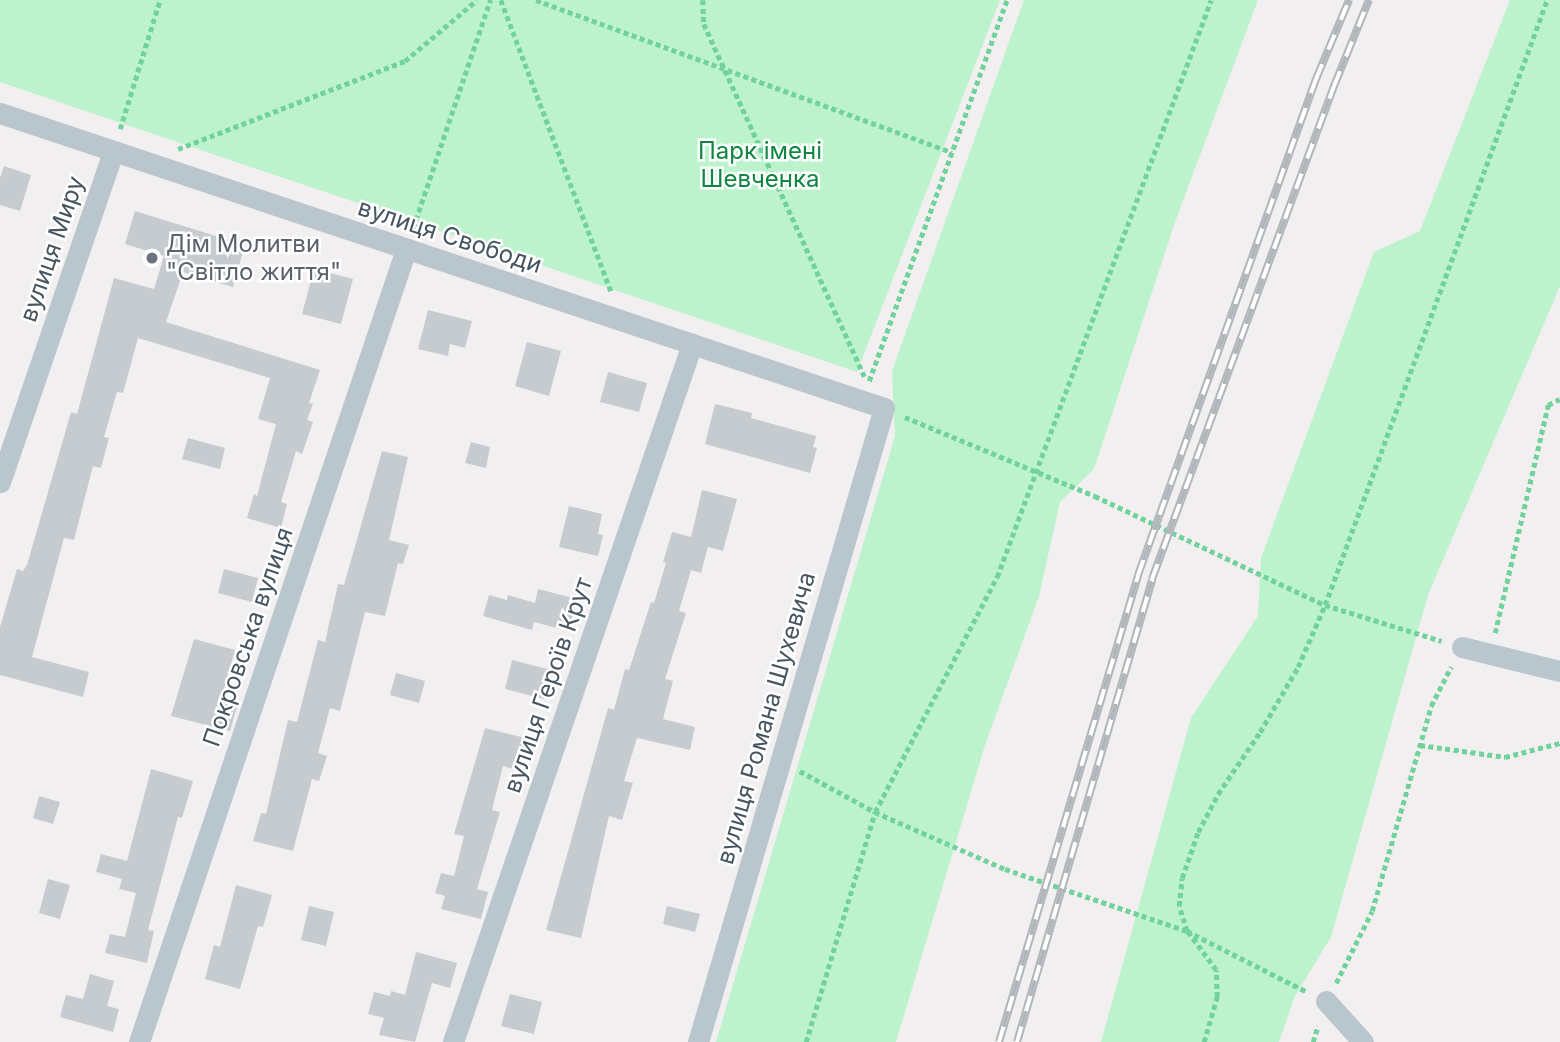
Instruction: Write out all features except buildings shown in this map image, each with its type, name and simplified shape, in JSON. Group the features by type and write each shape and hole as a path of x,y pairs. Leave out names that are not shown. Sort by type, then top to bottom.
{"street":[{"name":"вулиця Свободи","path":"0,113 884,408"},
{"name":"вулиця Миру","path":"0,482 113,152"},
{"name":"Покровська вулиця","path":"139,1042 407,249"},
{"name":"вулиця Героїв Крут","path":"453,1042 692,344"},
{"name":"вулиця Романа Шухевича","path":"698,1042 884,408"},
{"path":"1462,647 1560,671"},
{"path":"1326,1001 1363,1042"}],"path":[{"path":"113,152 160,0"},
{"path":"143,162 405,61 477,0"},
{"path":"407,249 490,0"},
{"path":"501,0 622,321"},
{"path":"536,0 952,152"},
{"path":"703,0 704,24 868,384 1007,0"},
{"path":"806,1042 875,812 997,577 1212,0"},
{"path":"1204,1042 1217,998 1216,970 1187,930 1179,906 1182,878 1198,832 1218,794 1292,678 1325,605 1547,0"},
{"path":"1490,654 1548,405 1560,399"},
{"path":"884,408 1038,472 1237,561 1325,605 1462,647 1431,706 1372,911 1326,1001 1313,1042"},
{"path":"1420,745 1505,757 1560,743"},
{"path":"780,761 875,812 1005,869 1187,930 1326,1001"}],"green space":[{"name":"Парк імені Шевченка","path":"0,0 1000,0 857,372 0,82"},
{"path":"1024,0 1258,0 1175,222 1094,469 1060,502 1039,596 985,745 896,1042 716,1042 895,436 892,371"},
{"path":"1510,0 1560,0 1560,286 1428,595 1331,937 1295,996 1279,1042 1101,1042 1191,718 1258,616 1261,558 1374,252 1420,231"}],"railway":[{"path":"999,1042 1138,575 1316,79 1349,0"},
{"path":"1017,1042 1152,579 1334,86 1369,0"}],"place":[{"name":"Дім Молитви \"Світло життя\"","path":"152,258"}]}
